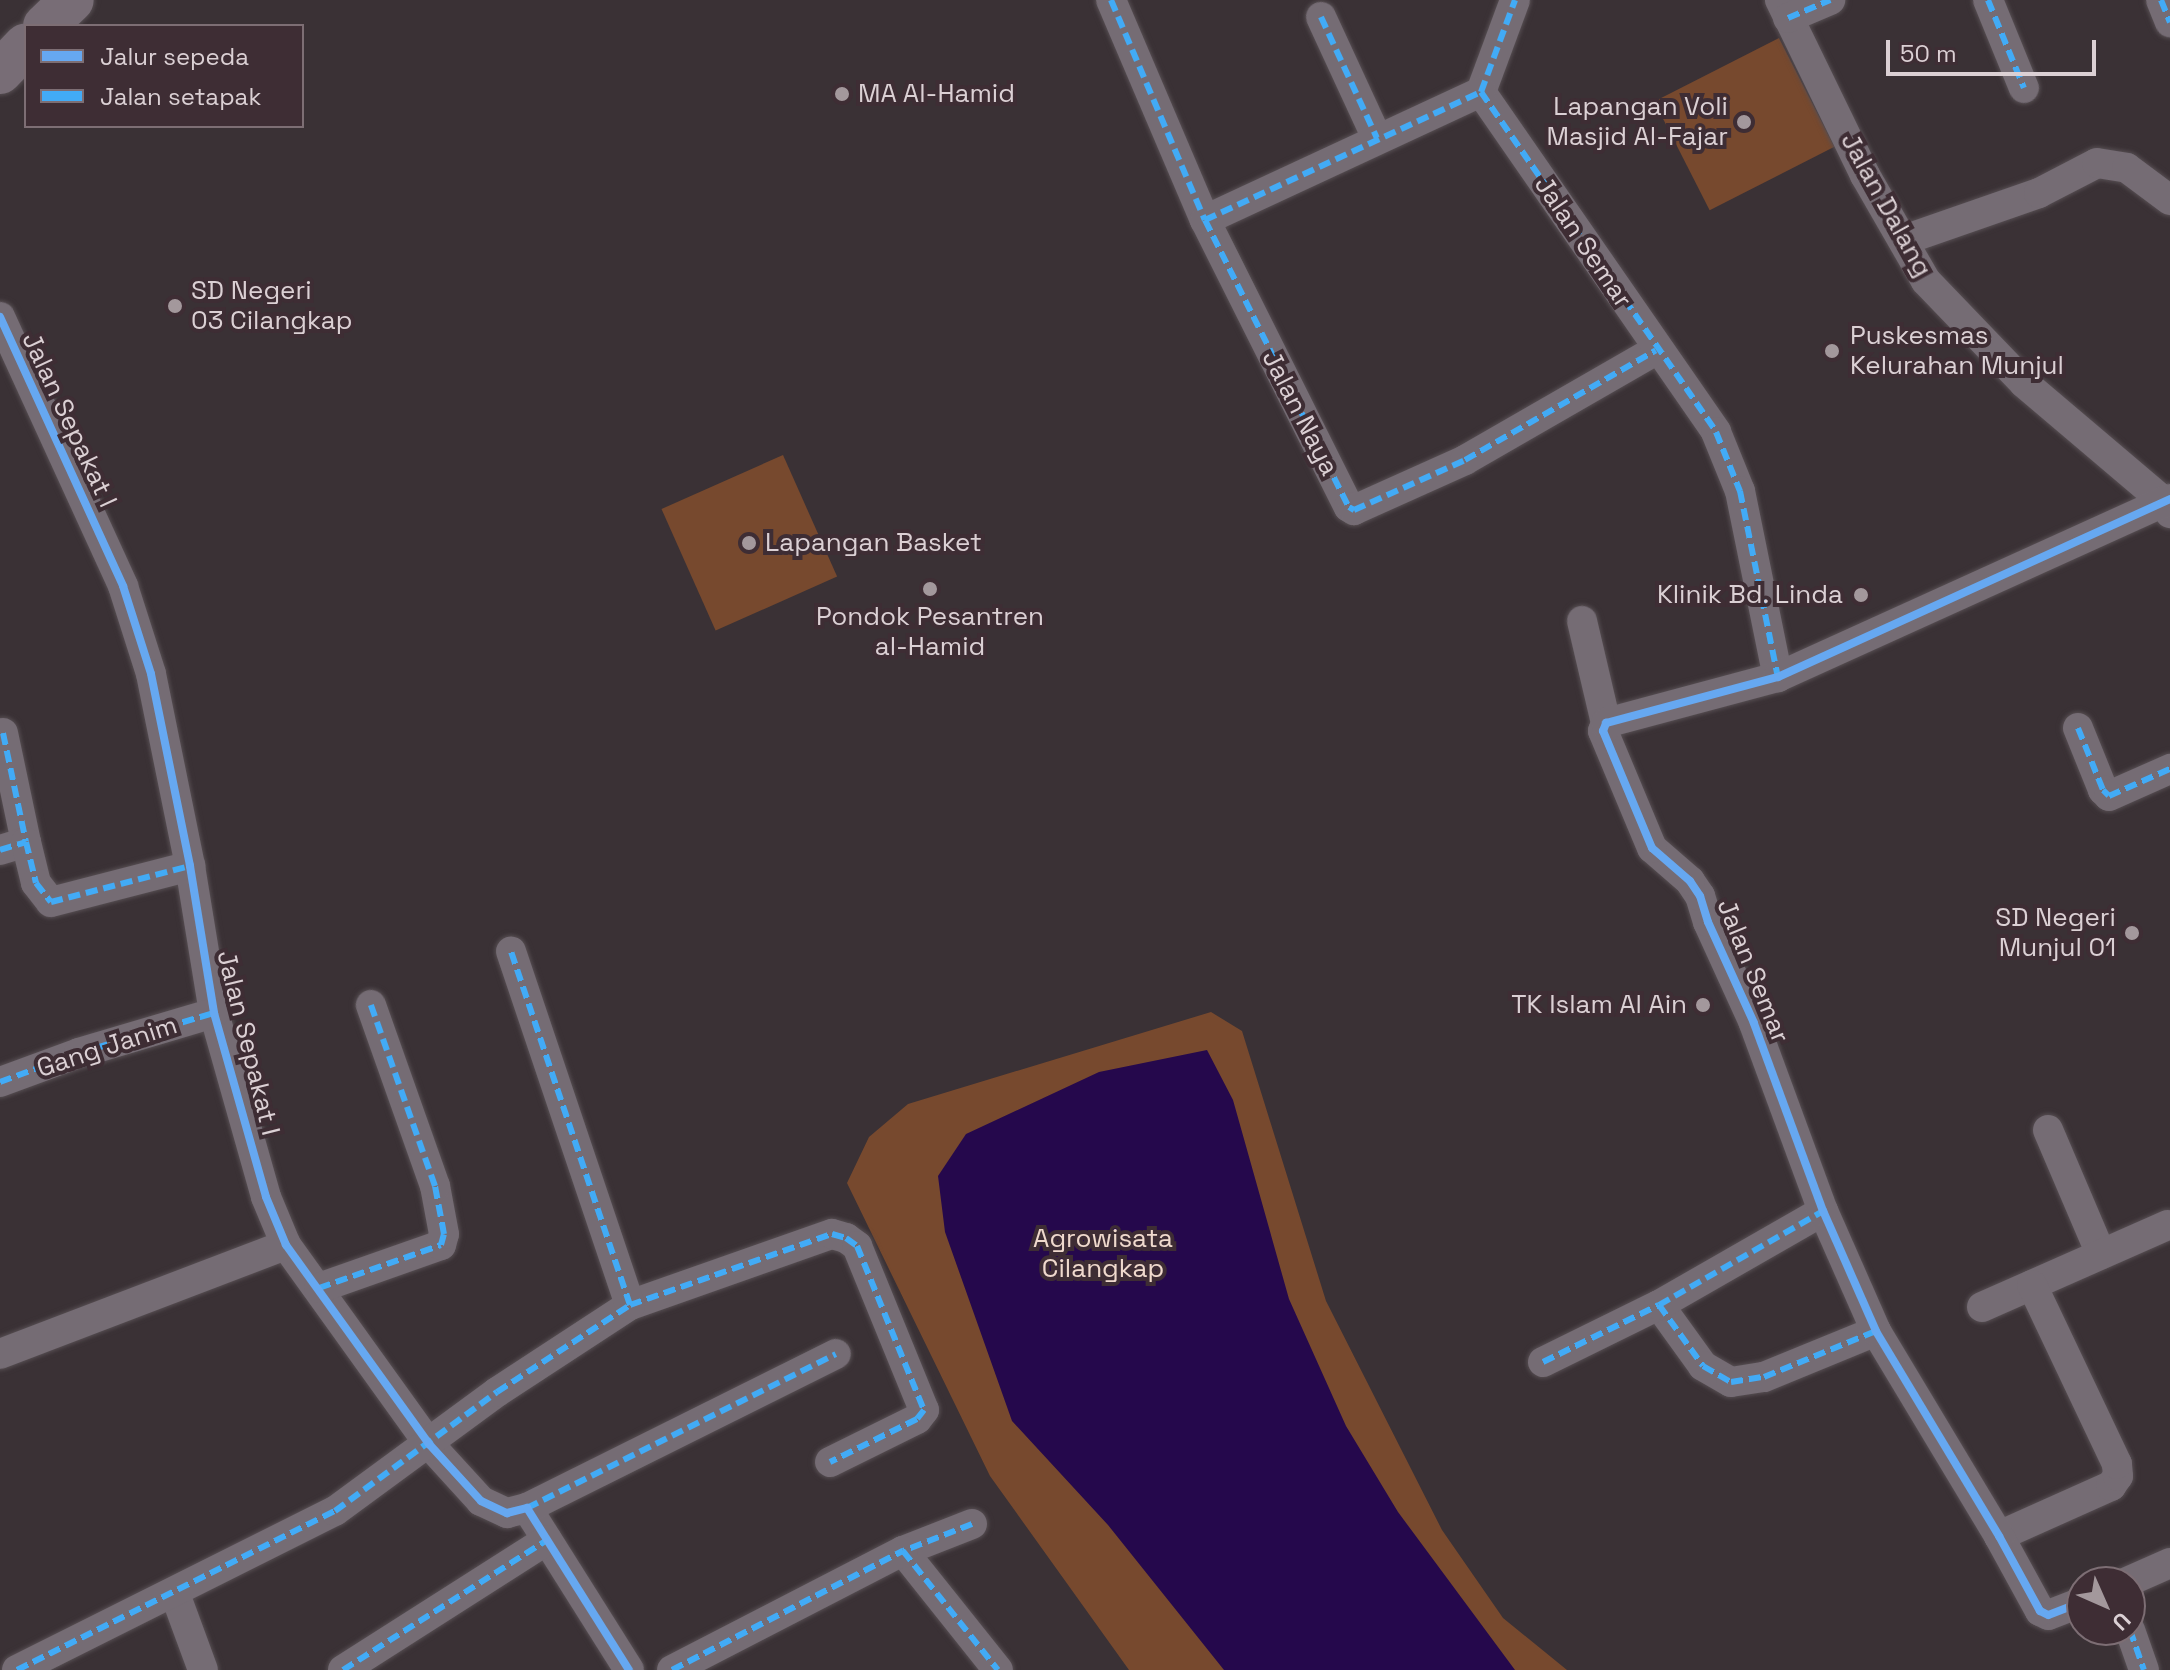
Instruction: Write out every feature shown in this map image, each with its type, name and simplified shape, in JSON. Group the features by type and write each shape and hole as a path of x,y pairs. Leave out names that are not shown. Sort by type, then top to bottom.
{"street":[{"path":"47,24 72,0"},
{"name":"Jalan Naya","path":"1111,0 1205,220 1346,504 1354,510 1465,460 1656,350"},
{"path":"1205,220 1481,92 1515,0"},
{"path":"1784,9 1830,0"},
{"path":"1988,0 2024,88"},
{"path":"2161,0 2170,22"},
{"name":"Jalan Dalang","path":"1784,9 1865,175 1926,281 2024,383 2168,504"},
{"path":"1321,17 1377,138"},
{"path":"0,72 24,47"},
{"name":"Jalan Semar","path":"1481,92 1656,350 1716,432 1733,467 1778,677"},
{"path":"1904,240 2039,193 2097,163 2127,168 2170,200"},
{"name":"Jalan Sepakat I","path":"0,317 123,586 151,674 190,866 214,1013 266,1197 286,1245 429,1444 481,1501 507,1513 527,1508"},
{"path":"1606,723 1778,677 2168,504"},
{"name":"Jalan Semar","path":"1582,621 1606,723 1603,731 1652,848 1690,881 1700,896 1708,922 1754,1023 1823,1211 1876,1331 1999,1536 2040,1611 2048,1615 2066,1608"},
{"path":"2078,728 2106,794 2170,769"},
{"path":"3,733 13,846 51,902 190,866"},
{"path":"511,951 630,1305"},
{"path":"319,1288 441,1245 444,1234 435,1186 371,1005"},
{"name":"Gang Janim","path":"0,1082 79,1053 214,1013"},
{"path":"2048,1130 2101,1254"},
{"path":"1543,1362 1659,1305 1823,1211"},
{"path":"1982,1307 2168,1225"},
{"path":"17,1670 335,1511 497,1392 630,1305 832,1234 846,1238 857,1246 924,1410 917,1419 830,1462"},
{"path":"0,1354 286,1245"},
{"path":"1999,1536 2111,1486 2118,1476 2117,1464 2032,1285"},
{"path":"1659,1305 1703,1366 1731,1382 1746,1383 1764,1377 1876,1331"},
{"path":"629,1670 527,1508 836,1354"},
{"path":"672,1670 903,1551 972,1524"},
{"path":"343,1670 547,1540"},
{"path":"903,1551 998,1670"},
{"path":"2146,1574 2170,1563"},
{"path":"178,1602 203,1670"},
{"path":"2136,1646 2144,1670"}],"green space":[{"name":"Lapangan Voli Masjid Al-Fajar","path":"1779,38 1834,147 1710,210 1654,102"},
{"name":"Lapangan Basket","path":"783,455 837,577 716,631 661,509"},
{"name":"Agrowisata Cilangkap","path":"1211,1012 1242,1031 1326,1301 1442,1530 1503,1618 1567,1670 1129,1670 990,1476 847,1183 869,1137 908,1104"}],"shaded area":[{"name":"Agrowisata Cilangkap","path":"1207,1050 1233,1100 1289,1299 1346,1426 1398,1512 1515,1670 1224,1670 1108,1525 1012,1421 945,1232 938,1176 966,1134 1099,1072"}],"marked path":[{"path":"1111,0 1205,220 1349,507 1354,510 1465,460 1656,350"},
{"path":"1481,92 1515,0"},
{"path":"1788,18 1830,0"},
{"path":"1988,0 2024,88"},
{"path":"2161,0 2170,22"},
{"path":"1321,17 1377,138"},
{"path":"1481,92 1716,432 1740,491 1778,677"},
{"path":"1205,220 1481,92"},
{"path":"2078,728 2103,790 2109,796 2170,769"},
{"path":"3,733 26,842"},
{"path":"0,850 26,842 36,883 51,902 190,866"},
{"path":"17,1670 335,1511 497,1392 630,1305 511,951"},
{"path":"319,1288 441,1245 444,1234 435,1186 371,1005"},
{"path":"0,1082 79,1053 214,1013"},
{"path":"1543,1362 1659,1305 1823,1211"},
{"path":"630,1305 832,1234 846,1238 857,1246 924,1410 917,1419 830,1462"},
{"path":"1659,1305 1703,1366 1731,1382 1764,1377 1876,1331"},
{"path":"527,1508 836,1354"},
{"path":"972,1524 903,1551 998,1670"},
{"path":"343,1670 547,1540"},
{"path":"672,1670 903,1551"},
{"path":"2136,1646 2144,1670"}],"cycle path":[{"path":"0,317 123,586 151,674 190,866 214,1013 266,1197 286,1245 429,1444 481,1501 507,1513 527,1508 629,1670"},
{"path":"2066,1608 2048,1615 2040,1611 1999,1536 1876,1331 1823,1211 1754,1023 1708,922 1700,896 1690,881 1652,848 1603,731 1606,723 1778,677 2170,499"}],"place":[{"name":"MA Al-Hamid","path":"842,94"},
{"name":"Lapangan Voli Masjid Al-Fajar","path":"1744,122"},
{"name":"SD Negeri 03 Cilangkap","path":"175,306"},
{"name":"Puskesmas Kelurahan Munjul","path":"1832,351"},
{"name":"Lapangan Basket","path":"749,543"},
{"name":"Pondok Pesantren al-Hamid","path":"930,589"},
{"name":"Klinik Bd. Linda","path":"1861,595"},
{"name":"SD Negeri Munjul 01","path":"2132,933"},
{"name":"TK Islam Al Ain","path":"1703,1005"}]}
